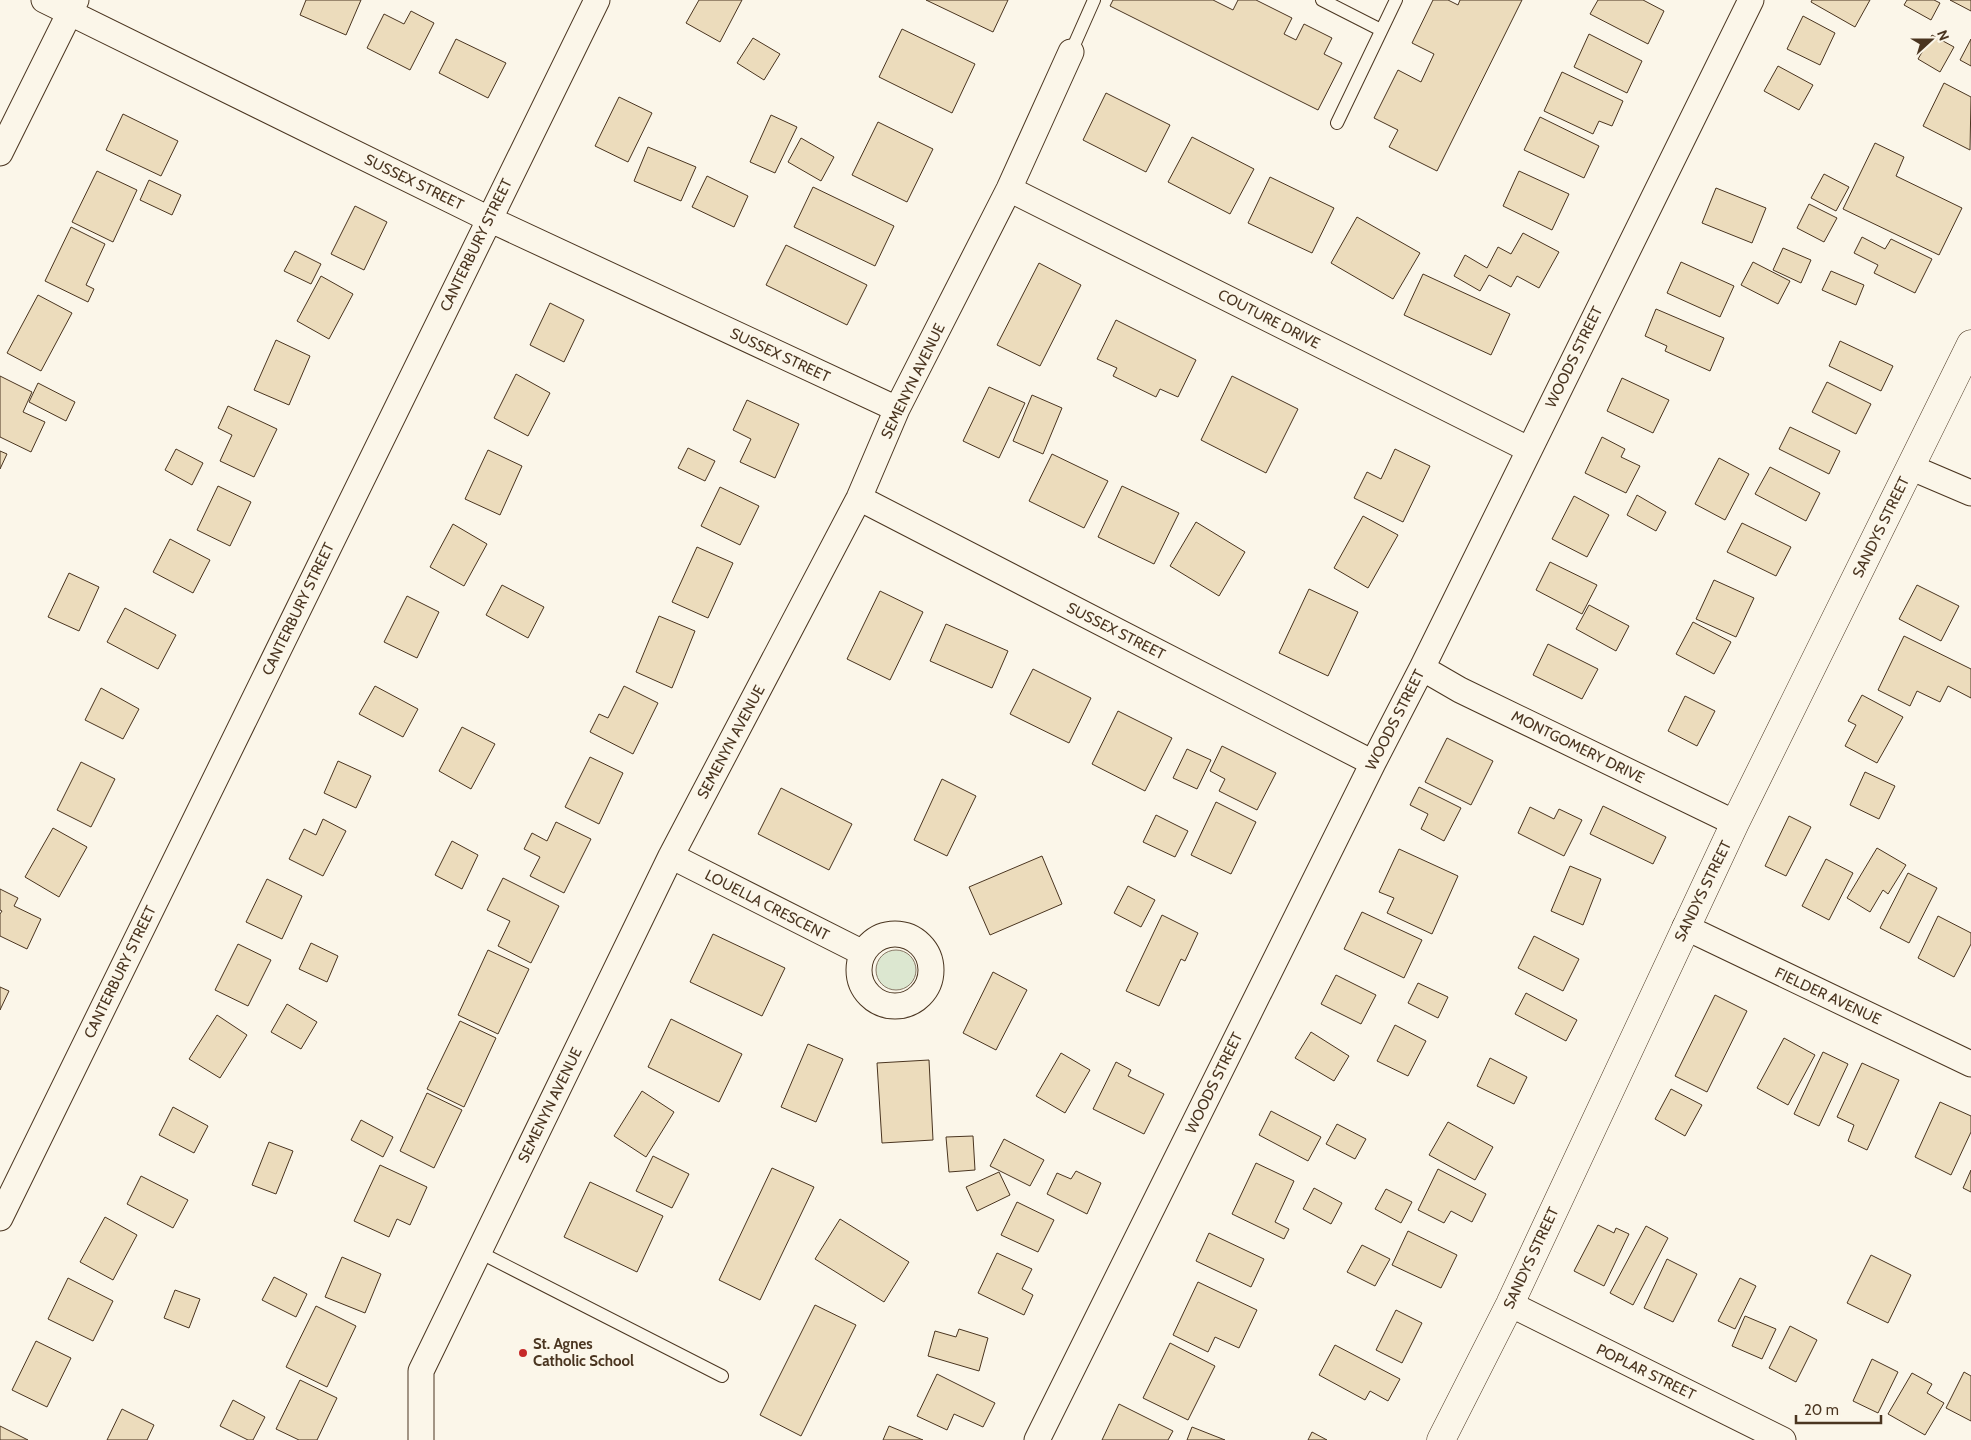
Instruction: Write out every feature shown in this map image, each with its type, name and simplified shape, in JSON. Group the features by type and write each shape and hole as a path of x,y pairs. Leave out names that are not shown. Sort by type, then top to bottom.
{"street":[{"name":"SUSSEX STREET","path":"44,0 72,7 489,219 897,409"},
{"name":"CANTERBURY STREET","path":"0,1218 597,0"},
{"name":"WOODS STREET","path":"1037,1440 1422,668 1528,449 1751,0"},
{"path":"0,153 72,7"},
{"name":"SEMENYN AVENUE","path":"420,1440 421,1371 671,856 860,498 897,409 1009,189 1071,52"},
{"name":"COUTURE DRIVE","path":"1009,189 1528,449"},
{"name":"SANDYS STREET","path":"1441,1440 1510,1304 1734,824 1971,344"},
{"path":"1910,467 1971,493"},
{"name":"SUSSEX STREET","path":"860,498 1373,763"},
{"name":"MONTGOMERY DRIVE","path":"1422,668 1460,690 1734,824"},
{"name":"LOUELLA CRESCENT","path":"671,856 863,953"},
{"name":"FIELDER AVENUE","path":"1685,927 1971,1064"},
{"name":"POPLAR STREET","path":"1510,1304 1783,1440"}],"lane":[{"path":"1071,52 1094,0"},
{"path":"1322,0 1381,30"},
{"path":"1337,123 1396,0"},
{"path":"479,1252 722,1376"}],"green space":[{"path":"900,950 907,953 913,959 916,970 915,978 907,987 900,990 892,990 885,987 877,978 876,966 879,959 888,951"}],"building":[{"path":"306,0 361,0 346,35 300,15"},
{"path":"699,0 742,0 720,42 686,23"},
{"path":"926,0 1008,0 993,32"},
{"path":"1113,0 1213,0 1233,10 1238,0 1256,0 1292,18 1284,34 1296,40 1304,24 1332,38 1324,54 1342,63 1318,110 1110,6"},
{"path":"1433,0 1448,0 1458,5 1460,0 1522,0 1437,171 1389,147 1398,130 1374,118 1398,70 1421,82 1434,54 1412,43"},
{"path":"1598,0 1643,0 1664,11 1648,44 1590,14"},
{"path":"1812,0 1870,0 1855,27 1811,2"},
{"path":"1907,0 1934,0 1940,3 1931,20 1904,5"},
{"path":"1950,0 1971,0 1971,11"},
{"path":"411,11 434,23 410,70 367,48 384,14 404,24"},
{"path":"1803,16 1835,33 1820,65 1787,49"},
{"path":"902,29 975,64 952,113 879,77"},
{"path":"1589,34 1642,61 1627,93 1574,67"},
{"path":"1932,35 1954,47 1940,72 1918,59"},
{"path":"753,38 780,54 764,80 737,63"},
{"path":"456,39 506,63 488,98 439,73"},
{"path":"1971,39 1971,66 1960,60"},
{"path":"1778,66 1813,85 1799,110 1764,91"},
{"path":"1562,72 1623,101 1612,126 1599,121 1593,134 1544,111"},
{"path":"1944,83 1971,97 1970,150 1923,126"},
{"path":"1106,93 1170,125 1146,172 1083,140"},
{"path":"619,97 652,113 628,162 595,146"},
{"path":"123,114 178,141 161,176 106,150"},
{"path":"771,115 797,127 775,173 750,162"},
{"path":"1540,117 1599,146 1584,178 1524,150"},
{"path":"878,122 933,149 907,202 852,175"},
{"path":"1192,137 1254,169 1230,214 1168,182"},
{"path":"801,138 834,157 821,181 788,162"},
{"path":"1875,143 1904,157 1896,176 1962,208 1939,255 1843,209"},
{"path":"648,147 696,167 681,201 634,181"},
{"path":"97,171 137,190 113,242 72,222"},
{"path":"1519,171 1569,194 1552,230 1503,206"},
{"path":"1824,174 1849,187 1836,211 1811,198"},
{"path":"707,176 748,196 734,227 692,207"},
{"path":"1270,177 1334,208 1312,253 1248,223"},
{"path":"149,180 181,195 172,215 140,200"},
{"path":"813,187 894,226 875,266 794,227"},
{"path":"1716,188 1766,208 1752,243 1702,223"},
{"path":"1809,204 1837,218 1824,242 1797,228"},
{"path":"355,206 387,222 364,270 331,254"},
{"path":"1357,217 1420,253 1393,299 1331,263"},
{"path":"71,227 105,244 86,285 94,289 88,302 45,281"},
{"path":"1523,233 1559,252 1539,288 1517,276 1511,287 1489,275 1480,291 1454,276 1465,255 1487,268 1498,247 1511,254"},
{"path":"1862,237 1885,249 1891,239 1932,259 1915,293 1874,273 1878,265 1854,253"},
{"path":"786,245 867,285 847,325 766,285"},
{"path":"1783,248 1811,260 1801,283 1773,270"},
{"path":"295,251 321,264 311,284 284,271"},
{"path":"1681,262 1734,286 1720,317 1667,293"},
{"path":"1753,262 1790,281 1778,304 1741,285"},
{"path":"1039,263 1081,285 1040,366 997,345"},
{"path":"1831,271 1864,285 1856,305 1822,290"},
{"path":"1423,274 1510,314 1491,355 1404,315"},
{"path":"321,276 353,294 329,339 297,321"},
{"path":"38,295 72,313 41,371 7,353"},
{"path":"550,303 584,320 564,362 530,345"},
{"path":"1656,309 1724,338 1710,371 1665,351 1667,346 1645,336"},
{"path":"1116,320 1196,360 1178,397 1160,389 1156,397 1113,376 1117,368 1097,359"},
{"path":"276,340 310,356 289,405 254,390"},
{"path":"1840,341 1893,366 1881,391 1829,366"},
{"path":"516,374 550,393 528,436 494,418"},
{"path":"0,376 32,392 23,412 45,422 31,452 0,437"},
{"path":"1232,376 1298,409 1266,473 1201,440"},
{"path":"1622,378 1669,400 1653,433 1607,411"},
{"path":"1827,382 1871,404 1856,434 1812,412"},
{"path":"38,383 75,402 66,421 29,402"},
{"path":"989,387 1025,403 999,458 963,441"},
{"path":"1032,395 1062,408 1043,454 1013,441"},
{"path":"747,400 799,424 775,478 740,462 751,439 733,430"},
{"path":"228,406 277,429 254,477 220,461 232,435 218,428"},
{"path":"1790,427 1840,451 1829,474 1779,449"},
{"path":"1602,437 1625,449 1621,457 1640,466 1626,493 1585,473"},
{"path":"688,448 715,461 705,481 678,468"},
{"path":"176,449 203,463 192,485 165,470"},
{"path":"1395,449 1430,466 1403,522 1354,498 1367,472 1381,479"},
{"path":"488,450 522,466 500,515 465,499"},
{"path":"0,451 7,454 0,469"},
{"path":"1052,454 1108,481 1084,528 1029,501"},
{"path":"1719,458 1749,474 1725,520 1695,504"},
{"path":"1770,467 1820,493 1806,521 1755,494"},
{"path":"218,486 251,502 230,546 197,530"},
{"path":"1122,486 1179,513 1154,564 1098,537"},
{"path":"720,487 759,506 740,545 701,526"},
{"path":"1637,495 1666,512 1656,531 1627,515"},
{"path":"1574,496 1609,515 1587,557 1552,539"},
{"path":"1363,516 1398,535 1368,588 1334,568"},
{"path":"1196,522 1245,552 1219,596 1170,566"},
{"path":"1742,523 1791,547 1776,576 1727,552"},
{"path":"453,524 487,544 464,586 430,567"},
{"path":"170,539 210,560 193,593 153,572"},
{"path":"697,547 733,563 708,618 672,602"},
{"path":"1550,562 1597,585 1582,614 1536,590"},
{"path":"69,573 99,587 79,631 48,617"},
{"path":"1714,580 1754,598 1736,637 1696,619"},
{"path":"502,585 544,607 528,638 486,615"},
{"path":"1917,585 1959,606 1941,641 1899,619"},
{"path":"1309,589 1358,612 1328,676 1279,653"},
{"path":"880,591 923,612 890,680 847,659"},
{"path":"407,596 439,612 417,658 384,642"},
{"path":"1589,605 1629,626 1616,651 1576,629"},
{"path":"125,608 176,635 158,669 107,642"},
{"path":"659,616 695,631 672,688 636,672"},
{"path":"1693,622 1731,642 1714,674 1676,654"},
{"path":"946,624 1008,651 992,688 930,661"},
{"path":"1904,636 1971,669 1971,698 1948,686 1940,702 1917,691 1910,706 1878,690"},
{"path":"1548,644 1598,669 1582,699 1533,675"},
{"path":"1033,669 1091,698 1069,743 1010,714"},
{"path":"375,686 418,709 403,737 359,714"},
{"path":"624,686 658,703 633,754 590,732 599,714 608,718"},
{"path":"101,688 139,709 123,739 85,720"},
{"path":"1862,695 1903,717 1877,763 1845,746 1856,725 1848,721"},
{"path":"1685,696 1715,711 1697,746 1668,731"},
{"path":"1118,711 1172,738 1145,791 1092,764"},
{"path":"462,727 495,744 471,789 439,771"},
{"path":"1447,738 1493,761 1471,805 1425,782"},
{"path":"1222,746 1276,773 1257,810 1219,791 1225,779 1210,771"},
{"path":"1187,749 1211,760 1197,789 1173,778"},
{"path":"590,757 623,773 599,824 565,807"},
{"path":"338,761 371,776 356,808 324,793"},
{"path":"81,762 115,779 91,827 57,810"},
{"path":"1865,772 1895,786 1879,819 1850,805"},
{"path":"942,779 976,796 947,856 914,840"},
{"path":"1419,787 1461,808 1444,841 1421,829 1428,814 1410,805"},
{"path":"781,788 852,824 829,870 758,834"},
{"path":"1216,802 1256,822 1231,874 1191,855"},
{"path":"1603,806 1666,837 1653,864 1590,834"},
{"path":"1530,807 1554,819 1559,809 1582,820 1564,856 1518,833"},
{"path":"1156,815 1188,831 1175,857 1143,842"},
{"path":"1789,816 1811,827 1786,876 1765,866"},
{"path":"323,819 346,831 323,876 289,859 304,829 316,835"},
{"path":"556,822 591,839 564,893 530,876 540,857 524,849 532,833 547,841"},
{"path":"53,828 87,847 59,897 25,877"},
{"path":"452,841 478,855 462,889 435,875"},
{"path":"1877,848 1906,865 1888,894 1883,890 1870,912 1847,898"},
{"path":"1399,849 1458,876 1432,934 1387,913 1394,898 1379,892"},
{"path":"1042,856 1062,904 990,935 969,887"},
{"path":"1826,859 1853,873 1829,920 1802,906"},
{"path":"1570,866 1601,879 1583,925 1551,911"},
{"path":"1908,873 1937,888 1909,943 1880,928"},
{"path":"503,878 559,906 531,963 498,946 510,921 487,910"},
{"path":"267,879 302,896 282,939 246,922"},
{"path":"1128,886 1155,900 1141,927 1114,913"},
{"path":"0,889 18,898 14,906 41,919 27,949 0,936 0,914 2,911 0,910"},
{"path":"1362,912 1422,940 1404,978 1344,949"},
{"path":"1162,915 1198,933 1185,961 1181,959 1159,1006 1126,991"},
{"path":"1938,916 1971,933 1971,944 1954,977 1918,958"},
{"path":"713,934 785,968 762,1016 690,982"},
{"path":"1534,936 1579,959 1563,991 1518,968"},
{"path":"311,943 338,956 327,982 299,969"},
{"path":"238,944 271,960 248,1006 215,990"},
{"path":"488,950 529,969 498,1034 458,1015"},
{"path":"993,972 1027,990 996,1050 963,1033"},
{"path":"1336,975 1376,995 1361,1024 1321,1004"},
{"path":"1418,983 1448,997 1438,1018 1408,1003"},
{"path":"0,987 9,991 0,1010"},
{"path":"1526,993 1577,1020 1566,1041 1515,1014"},
{"path":"1715,995 1747,1011 1707,1092 1675,1076"},
{"path":"287,1004 317,1022 301,1049 271,1032"},
{"path":"217,1015 247,1035 220,1078 189,1059"},
{"path":"671,1019 742,1054 719,1102 648,1067"},
{"path":"460,1021 496,1038 464,1107 427,1089"},
{"path":"1395,1025 1426,1041 1408,1076 1377,1061"},
{"path":"1311,1032 1349,1056 1334,1081 1295,1058"},
{"path":"1784,1038 1815,1055 1788,1105 1757,1088"},
{"path":"808,1044 843,1059 816,1122 781,1107"},
{"path":"1823,1052 1848,1064 1819,1126 1794,1114"},
{"path":"1061,1053 1090,1070 1065,1113 1036,1096"},
{"path":"1490,1058 1527,1077 1514,1104 1477,1086"},
{"path":"929,1060 933,1140 882,1143 877,1063"},
{"path":"1116,1062 1131,1070 1128,1076 1164,1094 1144,1134 1093,1109"},
{"path":"1862,1063 1899,1080 1867,1150 1848,1141 1854,1125 1837,1117"},
{"path":"1671,1089 1702,1105 1685,1136 1655,1119"},
{"path":"642,1091 674,1112 646,1157 614,1136"},
{"path":"427,1093 462,1110 434,1168 400,1151"},
{"path":"1940,1102 1971,1116 1971,1132 1951,1175 1915,1157"},
{"path":"173,1107 208,1126 194,1153 159,1135"},
{"path":"1271,1111 1321,1137 1308,1161 1259,1135"},
{"path":"361,1120 393,1137 383,1157 351,1140"},
{"path":"1448,1122 1493,1147 1475,1180 1429,1155"},
{"path":"1337,1124 1366,1139 1355,1159 1326,1144"},
{"path":"973,1136 975,1170 949,1172 946,1137"},
{"path":"1004,1139 1044,1160 1030,1186 990,1166"},
{"path":"269,1142 293,1151 276,1194 252,1185"},
{"path":"653,1156 689,1174 672,1208 636,1191"},
{"path":"1256,1163 1294,1181 1275,1222 1289,1229 1284,1239 1232,1214"},
{"path":"380,1165 427,1187 410,1225 397,1219 389,1237 354,1221"},
{"path":"772,1168 814,1187 760,1300 719,1280"},
{"path":"1438,1169 1486,1194 1472,1222 1451,1211 1444,1223 1418,1210"},
{"path":"1971,1170 1971,1192 1963,1188"},
{"path":"1076,1171 1101,1183 1087,1214 1047,1194 1057,1173 1071,1179"},
{"path":"999,1172 1010,1195 977,1211 966,1187"},
{"path":"141,1176 188,1200 173,1228 127,1204"},
{"path":"590,1182 663,1216 637,1272 564,1237"},
{"path":"1314,1188 1342,1203 1331,1224 1303,1209"},
{"path":"1386,1189 1412,1202 1401,1223 1375,1209"},
{"path":"1017,1202 1054,1220 1038,1252 1001,1235"},
{"path":"105,1217 137,1235 113,1280 80,1262"},
{"path":"840,1219 909,1262 884,1302 815,1259"},
{"path":"1598,1225 1614,1233 1616,1228 1629,1234 1604,1286 1574,1271"},
{"path":"1646,1226 1668,1238 1633,1305 1610,1293"},
{"path":"1408,1231 1457,1255 1441,1288 1392,1265"},
{"path":"1209,1233 1264,1259 1251,1287 1196,1261"},
{"path":"1362,1245 1390,1259 1375,1286 1347,1272"},
{"path":"997,1253 1032,1269 1022,1289 1033,1295 1024,1315 978,1293"},
{"path":"1871,1255 1911,1275 1888,1323 1847,1303"},
{"path":"342,1257 381,1274 365,1313 325,1297"},
{"path":"1667,1259 1697,1274 1673,1322 1644,1308"},
{"path":"274,1277 307,1294 296,1317 262,1300"},
{"path":"68,1278 113,1301 93,1341 48,1319"},
{"path":"1740,1278 1756,1286 1735,1329 1718,1321"},
{"path":"1198,1282 1257,1310 1239,1348 1215,1337 1208,1352 1173,1335"},
{"path":"175,1290 200,1299 189,1328 164,1318"},
{"path":"815,1305 856,1325 801,1436 760,1415"},
{"path":"316,1306 356,1326 327,1387 286,1367"},
{"path":"1396,1310 1422,1323 1402,1363 1376,1350"},
{"path":"1745,1316 1776,1329 1762,1359 1732,1346"},
{"path":"1790,1326 1817,1340 1796,1382 1769,1368"},
{"path":"959,1329 988,1338 979,1371 928,1356 935,1331 956,1337"},
{"path":"36,1341 71,1358 47,1407 12,1390"},
{"path":"1170,1343 1215,1366 1188,1420 1143,1398"},
{"path":"1335,1345 1400,1379 1388,1401 1370,1391 1365,1400 1319,1375"},
{"path":"1872,1359 1898,1372 1878,1413 1853,1401"},
{"path":"1964,1372 1971,1376 1971,1421 1946,1408"},
{"path":"1912,1373 1932,1384 1927,1393 1944,1403 1925,1435 1888,1414"},
{"path":"937,1374 995,1403 983,1427 954,1414 947,1430 917,1416"},
{"path":"300,1380 337,1398 317,1440 299,1440 276,1429"},
{"path":"233,1400 265,1417 253,1440 248,1440 220,1426"},
{"path":"1119,1404 1173,1431 1168,1440 1102,1440"},
{"path":"122,1409 154,1425 147,1440 107,1440"},
{"path":"0,1426 28,1440 0,1440"},
{"path":"889,1426 923,1440 883,1440"},
{"path":"1192,1427 1225,1440 1187,1440"},
{"path":"1312,1432 1327,1440 1308,1440"}],"place":[{"name":"St. Agnes Catholic School","path":"523,1353"}]}
